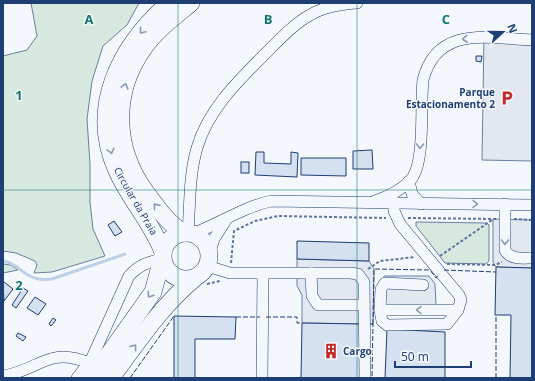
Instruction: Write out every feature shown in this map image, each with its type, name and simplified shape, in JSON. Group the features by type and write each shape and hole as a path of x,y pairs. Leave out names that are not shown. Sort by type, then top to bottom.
{"highway":[{"name":"Circular da Praia","path":"162,256 153,230 118,173 110,153 106,132 106,116 114,78 121,60 144,27 169,3"},
{"name":"Circular da Praia","path":"188,233 178,230 156,206 138,179 124,149 120,116 127,80 133,65 143,48 171,19 190,3"},
{"path":"91,370 152,292 164,246 172,237 188,233 204,242 208,260 201,275 188,280 176,278 167,270 162,256"},
{"path":"111,378 176,293 195,278"}],"street":[{"path":"357,3 341,4 311,14 292,27 237,82 224,99 203,132 197,148 192,169 188,233 227,218 256,204 271,201 532,205"},
{"path":"371,203 386,197 409,182 417,170 423,80 426,69 435,54 447,44 465,39 532,40"},
{"path":"409,182 412,194 421,204"},
{"path":"394,203 396,218 459,295 461,300 458,310 451,321 442,325 387,325 382,321 380,310 381,289 385,283 423,285"},
{"path":"505,204 505,250 507,255 511,257 532,258"},
{"path":"227,218 216,235 208,260 230,273 358,274 364,282 365,378"},
{"path":"77,378 91,370 129,276 136,268 146,262 162,256"},
{"path":"311,273 312,296 318,305 364,305"},
{"path":"262,378 263,274"},
{"path":"380,310 458,310"},
{"path":"3,376 58,356 69,356 91,370"}],"path":[{"path":"230,273 234,231 254,221 278,216 396,218"},
{"path":"408,223 403,218 532,220"},
{"path":"437,258 493,219"},
{"path":"358,274 380,261 415,257"},
{"path":"441,264 495,265"}],"shaded area":[{"path":"31,3 139,3 127,25 103,46 92,81 87,119 90,164 90,202 93,229 105,256 52,272 34,273 37,265 35,261 16,253 3,251 3,56 27,50 37,36"},
{"name":"Parque Estacionamento 2","path":"484,36 532,37 532,161 482,160"},
{"path":"493,219 532,220 532,268 496,267 493,262"},
{"path":"416,222 487,223 489,225 489,261 486,264 445,263 416,226"},
{"path":"297,259 369,261 374,269 373,324 302,323 302,295 297,286"},
{"path":"3,264 11,265 18,270 3,273"},
{"path":"384,276 429,276 435,284 436,305 384,305"}],"building":[{"path":"476,56 482,56 481,62 476,61"},
{"path":"372,150 373,169 353,169 353,151"},
{"path":"256,152 264,152 264,163 291,164 291,152 298,153 297,177 255,175"},
{"path":"301,158 346,158 346,176 301,175"},
{"path":"241,162 249,162 249,173 241,173"},
{"path":"114,221 122,232 115,236 108,225"},
{"path":"297,241 369,243 369,261 297,259"},
{"path":"496,267 532,268 532,378 510,378 511,315 495,315"},
{"path":"4,282 13,289 4,301 3,284"},
{"path":"23,288 28,291 16,308 12,305"},
{"path":"35,297 46,304 38,315 27,308"},
{"path":"174,316 236,317 235,339 195,339 195,378 174,378"},
{"path":"53,318 56,320 51,326 49,324"},
{"name":"Cargo","path":"302,323 361,324 360,378 301,378"},
{"path":"387,329 445,332 445,378 385,378"},
{"path":"18,333 26,337 23,341 16,336"}],"waterway":[{"path":"3,261 14,265 26,274 38,279 46,280 125,254"}],"fence":[{"path":"373,324 374,269 430,270 436,278 439,274"},
{"path":"444,270 496,272"},
{"path":"130,378 174,316"},
{"path":"236,317 260,317"},
{"path":"266,317 297,317 297,323 302,323"},
{"path":"496,317 496,378"},
{"path":"371,324 373,324 372,378"}],"place":[{"name":"Parque Estacionamento 2","path":"507,98"},
{"name":"Cargo","path":"331,351"}]}
